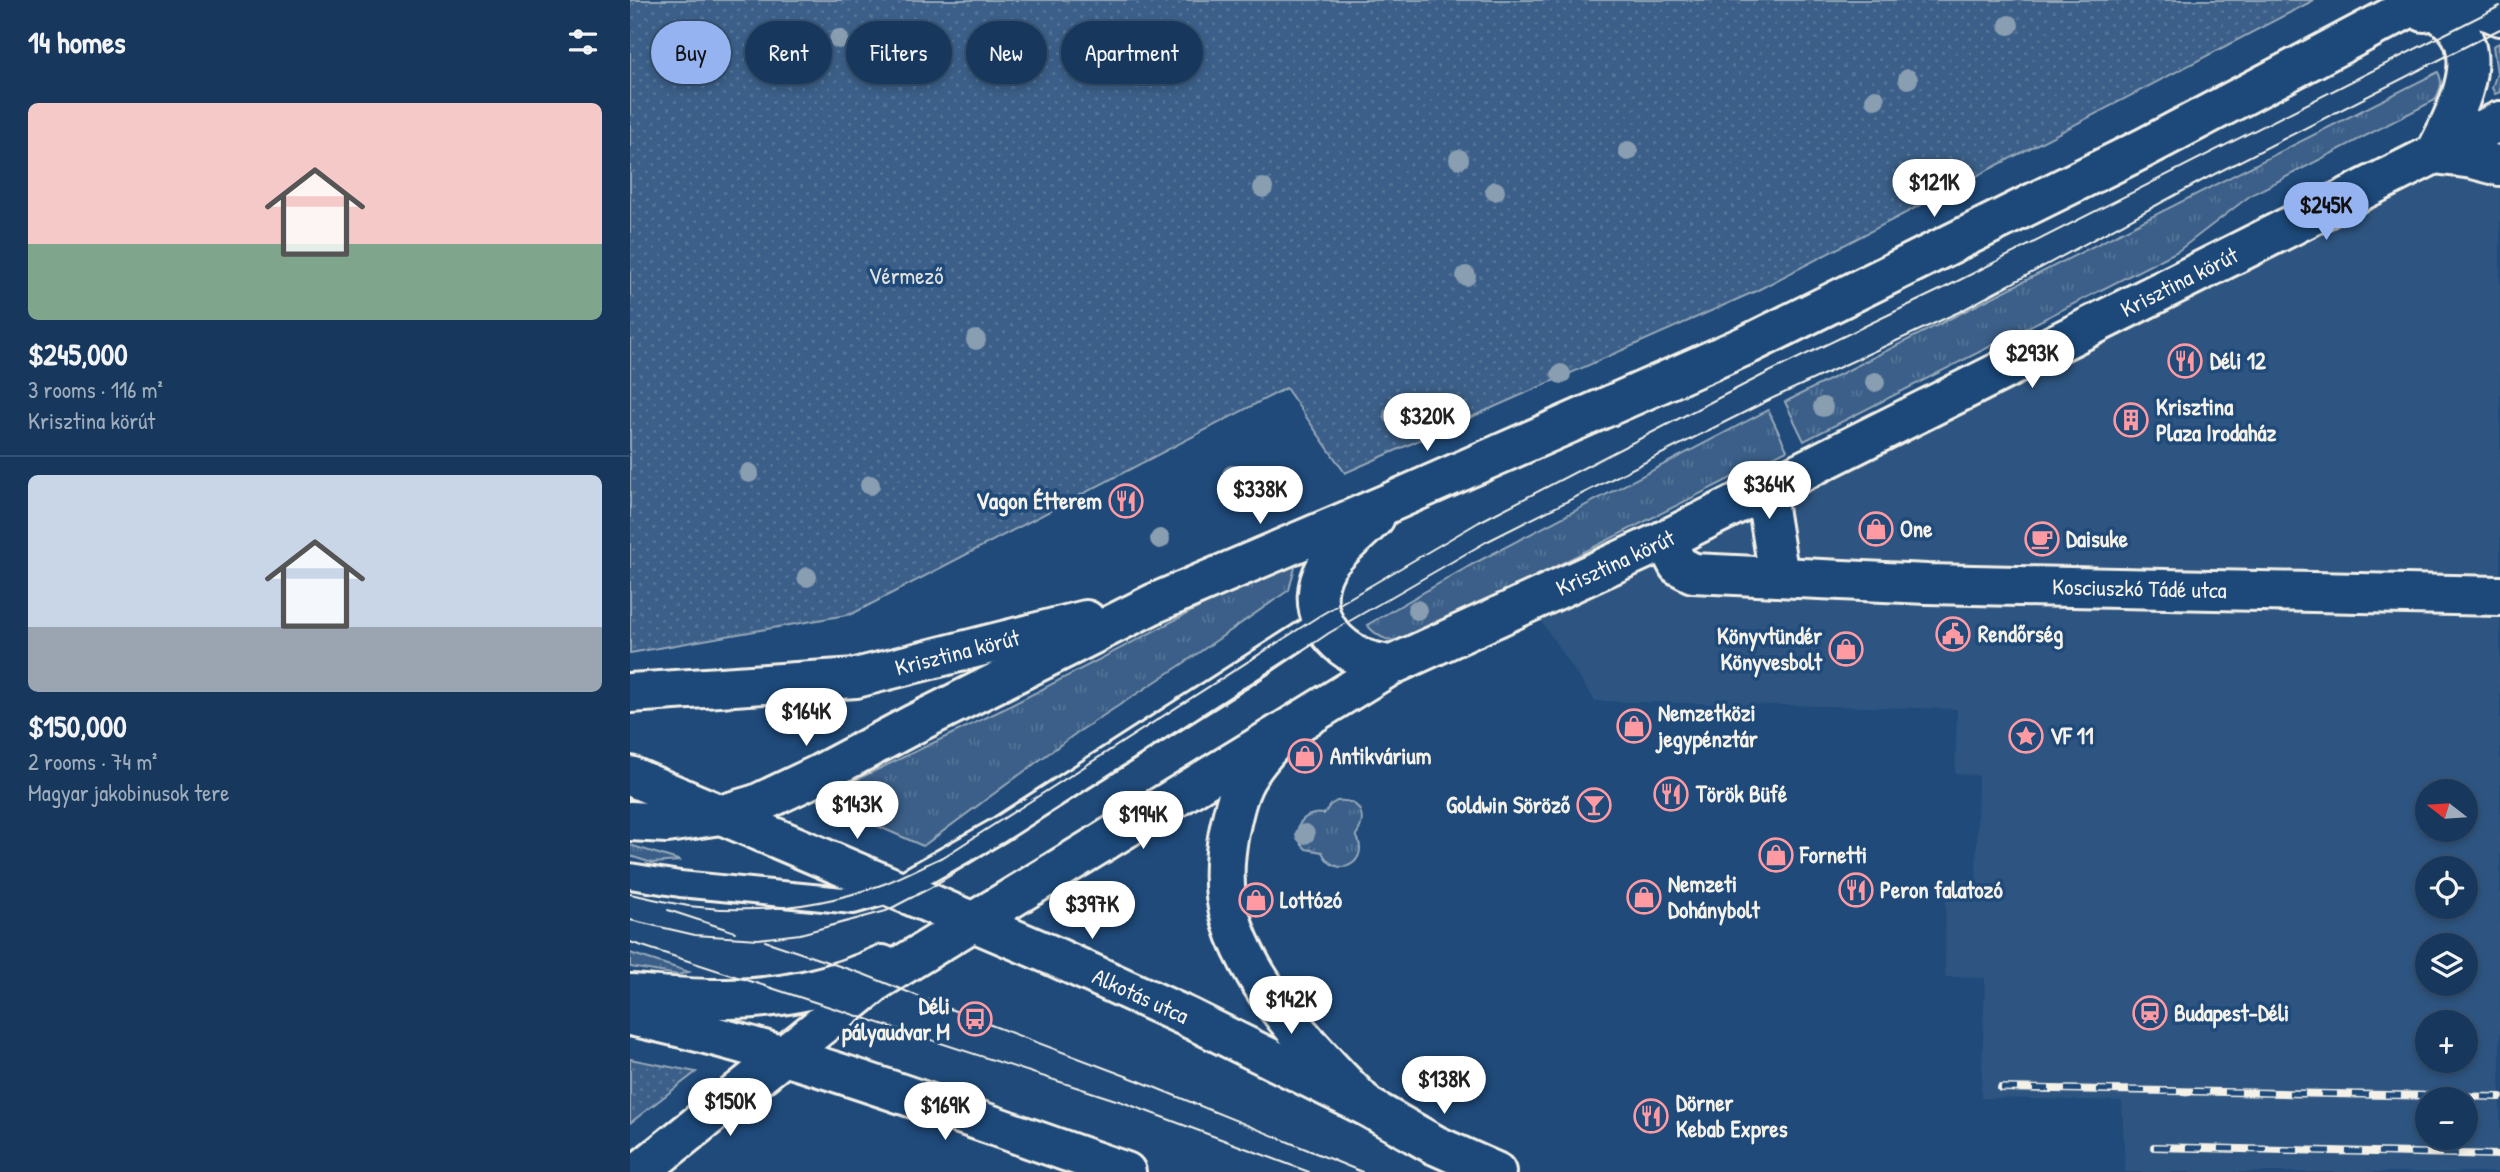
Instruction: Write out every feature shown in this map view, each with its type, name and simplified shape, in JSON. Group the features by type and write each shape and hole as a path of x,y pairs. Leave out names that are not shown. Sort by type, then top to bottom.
{"street":[{"name":"Krisztina körút","path":"630,821 667,823 720,815 757,804 1155,603 1749,344 2144,148 2376,26 2430,5 2466,6 2500,16"},
{"path":"2430,5 2457,28 2466,47 2466,74 2460,105 2435,154 2500,166"},
{"name":"Krisztina körút","path":"639,1172 878,980 1390,666 1665,540 2500,121"},
{"path":"1765,489 1779,576"},
{"path":"1389,503 1327,566 1318,589 1319,616 1329,633 1365,659 1390,666"},
{"name":"Kosciuszkó Tádé utca","path":"1665,540 1678,565 1693,573 1927,584 2500,596"},
{"name":"Krisztina körút","path":"630,694 856,678 1155,603"},
{"path":"1283,730 1248,774 1233,813 1224,860 1226,897 1240,945 1272,999 1317,1057 1368,1107"},
{"path":"630,776 971,921"},
{"name":"Krisztina körút","path":"630,994 730,1000 791,994 863,974 971,921"},
{"name":"Alkotás utca","path":"971,921 1174,1012 1368,1107 1435,1145 1496,1172"},
{"path":"630,1016 684,1028 782,1057 1126,1172"}],"lane":[{"path":"630,876 680,884 853,901 895,889 999,830 1322,622"}],"shaded area":[{"path":"2500,96 2500,1172 2125,1172 2122,1101 1981,1098 1985,978 1945,977 1946,879 1976,879 1978,775 1955,774 1957,709 1595,701 1521,591 1769,463"}],"green space":[{"name":"Vérmező","path":"630,0 2314,0 1756,291 1345,473 1286,388 852,614 630,653"},
{"path":"2499,43 2500,92 2495,94 2492,88 2497,73 2493,46"},
{"path":"2438,72 2441,83 2435,100 2251,195 2178,251 1804,441 1785,402"},
{"path":"1768,410 1787,450 1409,640 1386,639 1367,625 1473,564"},
{"path":"1298,556 1289,590 1075,734 923,846 816,799 1006,708"},
{"path":"1337,801 1356,806 1362,816 1356,835 1360,845 1359,853 1356,860 1343,867 1328,861 1322,852 1306,849 1298,836 1303,819 1324,814 1330,805"},
{"path":"630,845 681,861 652,863 630,856"},
{"path":"630,953 689,972 678,975 630,967"},
{"path":"630,1059 696,1072 630,1123"}],"tram line":[{"path":"630,894 681,905 712,908 786,907 858,893 945,856 1319,616 1479,522 1763,375 1944,288 2500,6"},
{"path":"630,920 695,935 758,939 800,934 886,911 930,888 1005,842 1251,686 1329,633 1486,542 1773,398 1961,311 2205,179 2500,29"},
{"path":"668,910 735,932"},
{"path":"765,941 863,974 1139,1081 1362,1172"},
{"path":"630,942 1122,1102 1309,1172"}],"railway":[{"path":"2001,1088 2500,1097"},
{"path":"2154,1147 2500,1155"}],"place":[{"name":"Déli 12","path":"2185,361"},
{"name":"Krisztina Plaza Irodaház","path":"2131,420"},
{"name":"Vagon Étterem","path":"1126,501"},
{"name":"One","path":"1876,529"},
{"name":"Daisuke","path":"2042,539"},
{"name":"Rendőrség","path":"1953,634"},
{"name":"Könyvtündér Könyvesbolt","path":"1846,649"},
{"name":"Nemzetközi jegypénztár","path":"1634,726"},
{"name":"VF 11","path":"2026,736"},
{"name":"Antikvárium","path":"1305,756"},
{"name":"Török Büfé","path":"1671,794"},
{"name":"Goldwin Söröző","path":"1594,805"},
{"name":"Fornetti","path":"1776,855"},
{"name":"Peron falatozó","path":"1856,890"},
{"name":"Nemzeti Dohánybolt","path":"1644,897"},
{"name":"Lottózó","path":"1256,900"},
{"name":"Budapest-Déli","path":"2150,1013"},
{"name":"Déli pályaudvar M","path":"975,1019"},
{"name":"Dörner Kebab Expres","path":"1651,1116"}]}
